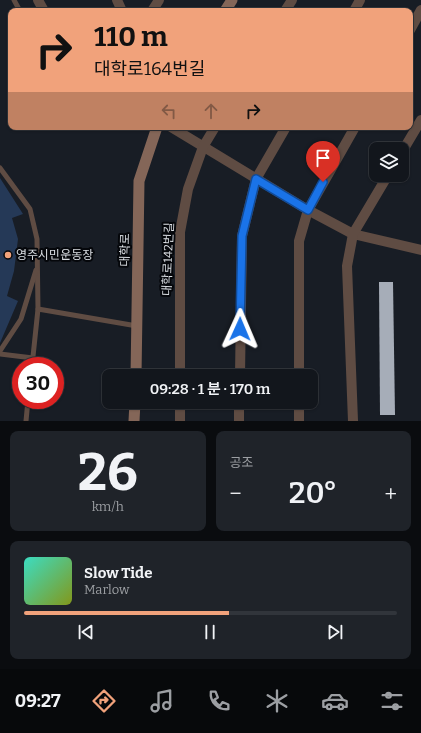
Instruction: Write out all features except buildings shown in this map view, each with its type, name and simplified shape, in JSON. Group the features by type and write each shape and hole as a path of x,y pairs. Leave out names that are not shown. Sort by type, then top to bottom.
{"main road":[{"name":"대학로","path":"136,369 139,181 157,130"},
{"path":"134,421 135,409"}],"street":[{"path":"413,25 421,10"},
{"path":"408,142 421,120"},
{"path":"176,130 308,210 353,234 421,250"},
{"name":"대학로142번길","path":"180,369 180,232 188,189 204,147 214,130"},
{"path":"240,369 242,236 256,179 284,130"},
{"path":"299,369 299,241 308,210 353,130"},
{"path":"354,421 347,266 353,234 384,182"},
{"path":"180,409 180,421"},
{"path":"239,409 239,421"},
{"path":"299,409 299,421"}],"lane":[{"path":"0,168 30,209 37,239 38,309 33,357"},
{"path":"0,351 21,319 37,264"},
{"path":"38,309 138,326"},
{"path":"0,354 25,357"},
{"path":"26,421 27,409"}],"shaded area":[{"name":"영주시민운동장","path":"0,178 23,214 12,218 18,239 14,271 7,296 18,301 0,343"}],"place":[{"name":"영주시민운동장","path":"8,255"}],"route":[{"path":"240,329 242,236 256,179 308,210 323,182"}]}
